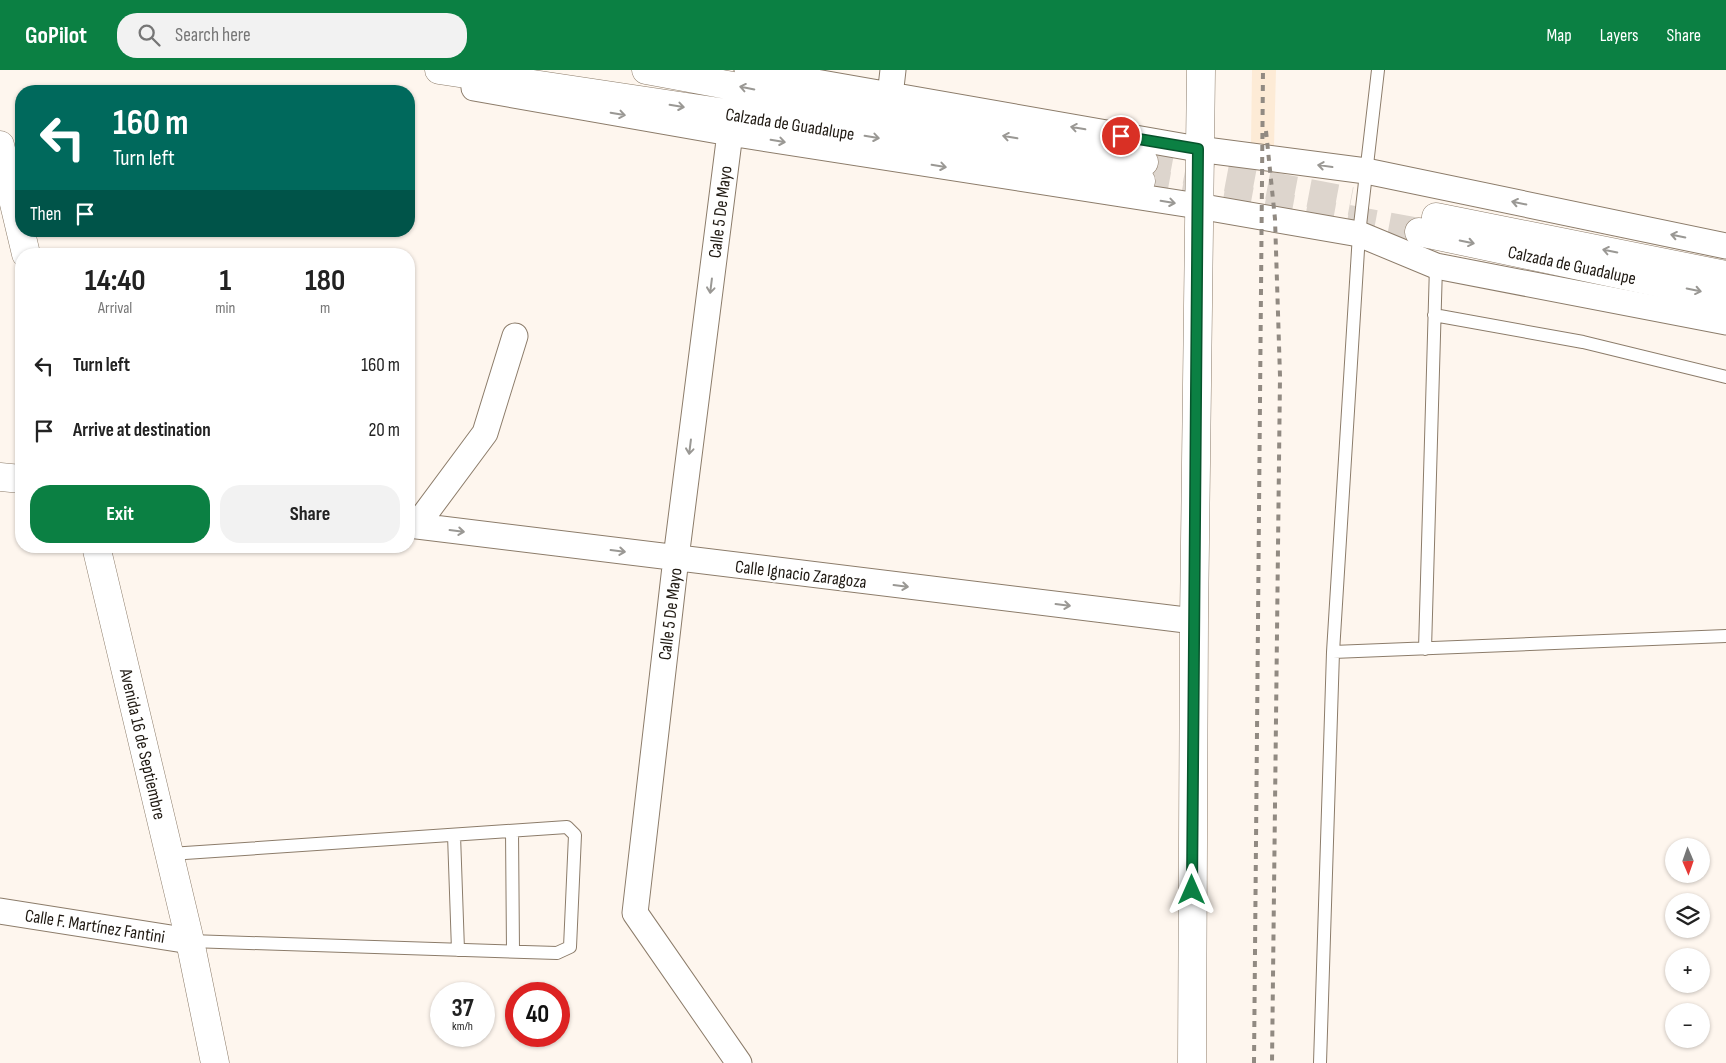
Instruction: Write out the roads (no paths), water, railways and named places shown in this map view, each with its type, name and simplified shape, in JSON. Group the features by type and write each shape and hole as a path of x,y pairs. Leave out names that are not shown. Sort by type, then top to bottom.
{"main road":[{"name":"Calzada de Guadalupe","path":"437,70 1142,172 646,70"},
{"path":"1192,1063 1194,621 1200,70"},
{"path":"0,145 15,208"},
{"name":"Calzada de Guadalupe","path":"1726,275 1420,223 1726,297"},
{"path":"0,477 15,478"},
{"name":"Avenida 16 de Septiembre","path":"98,553 170,854 215,1063"}],"street":[{"path":"437,70 458,84 468,87 730,133 1198,206 1358,234 1436,266 1726,322"},
{"path":"747,70 1198,149 1366,171 1726,246"},
{"path":"890,96 893,70"},
{"name":"Calle 5 De Mayo","path":"730,133 676,558 635,913 739,1063"},
{"path":"415,521 485,433 515,336"},
{"name":"Calle Ignacio Zaragoza","path":"415,525 1194,621"},
{"name":"Calle F. Martínez Fantini","path":"0,911 190,941"}],"lane":[{"path":"1320,1063 1333,652 1358,234 1378,70"},
{"path":"1425,649 1436,266"},
{"path":"1434,314 1583,342 1726,377"},
{"path":"1333,652 1726,636"},
{"path":"170,854 567,827 575,835 570,947 557,953 190,941"},
{"path":"512,830 513,951"},
{"path":"454,835 458,950"}],"tunnel":[{"path":"1144,162 1351,201"},
{"path":"1141,181 1419,232"}],"railway":[{"path":"1254,1063 1263,70"},
{"path":"1266,131 1275,219 1280,376 1272,1063"}]}
